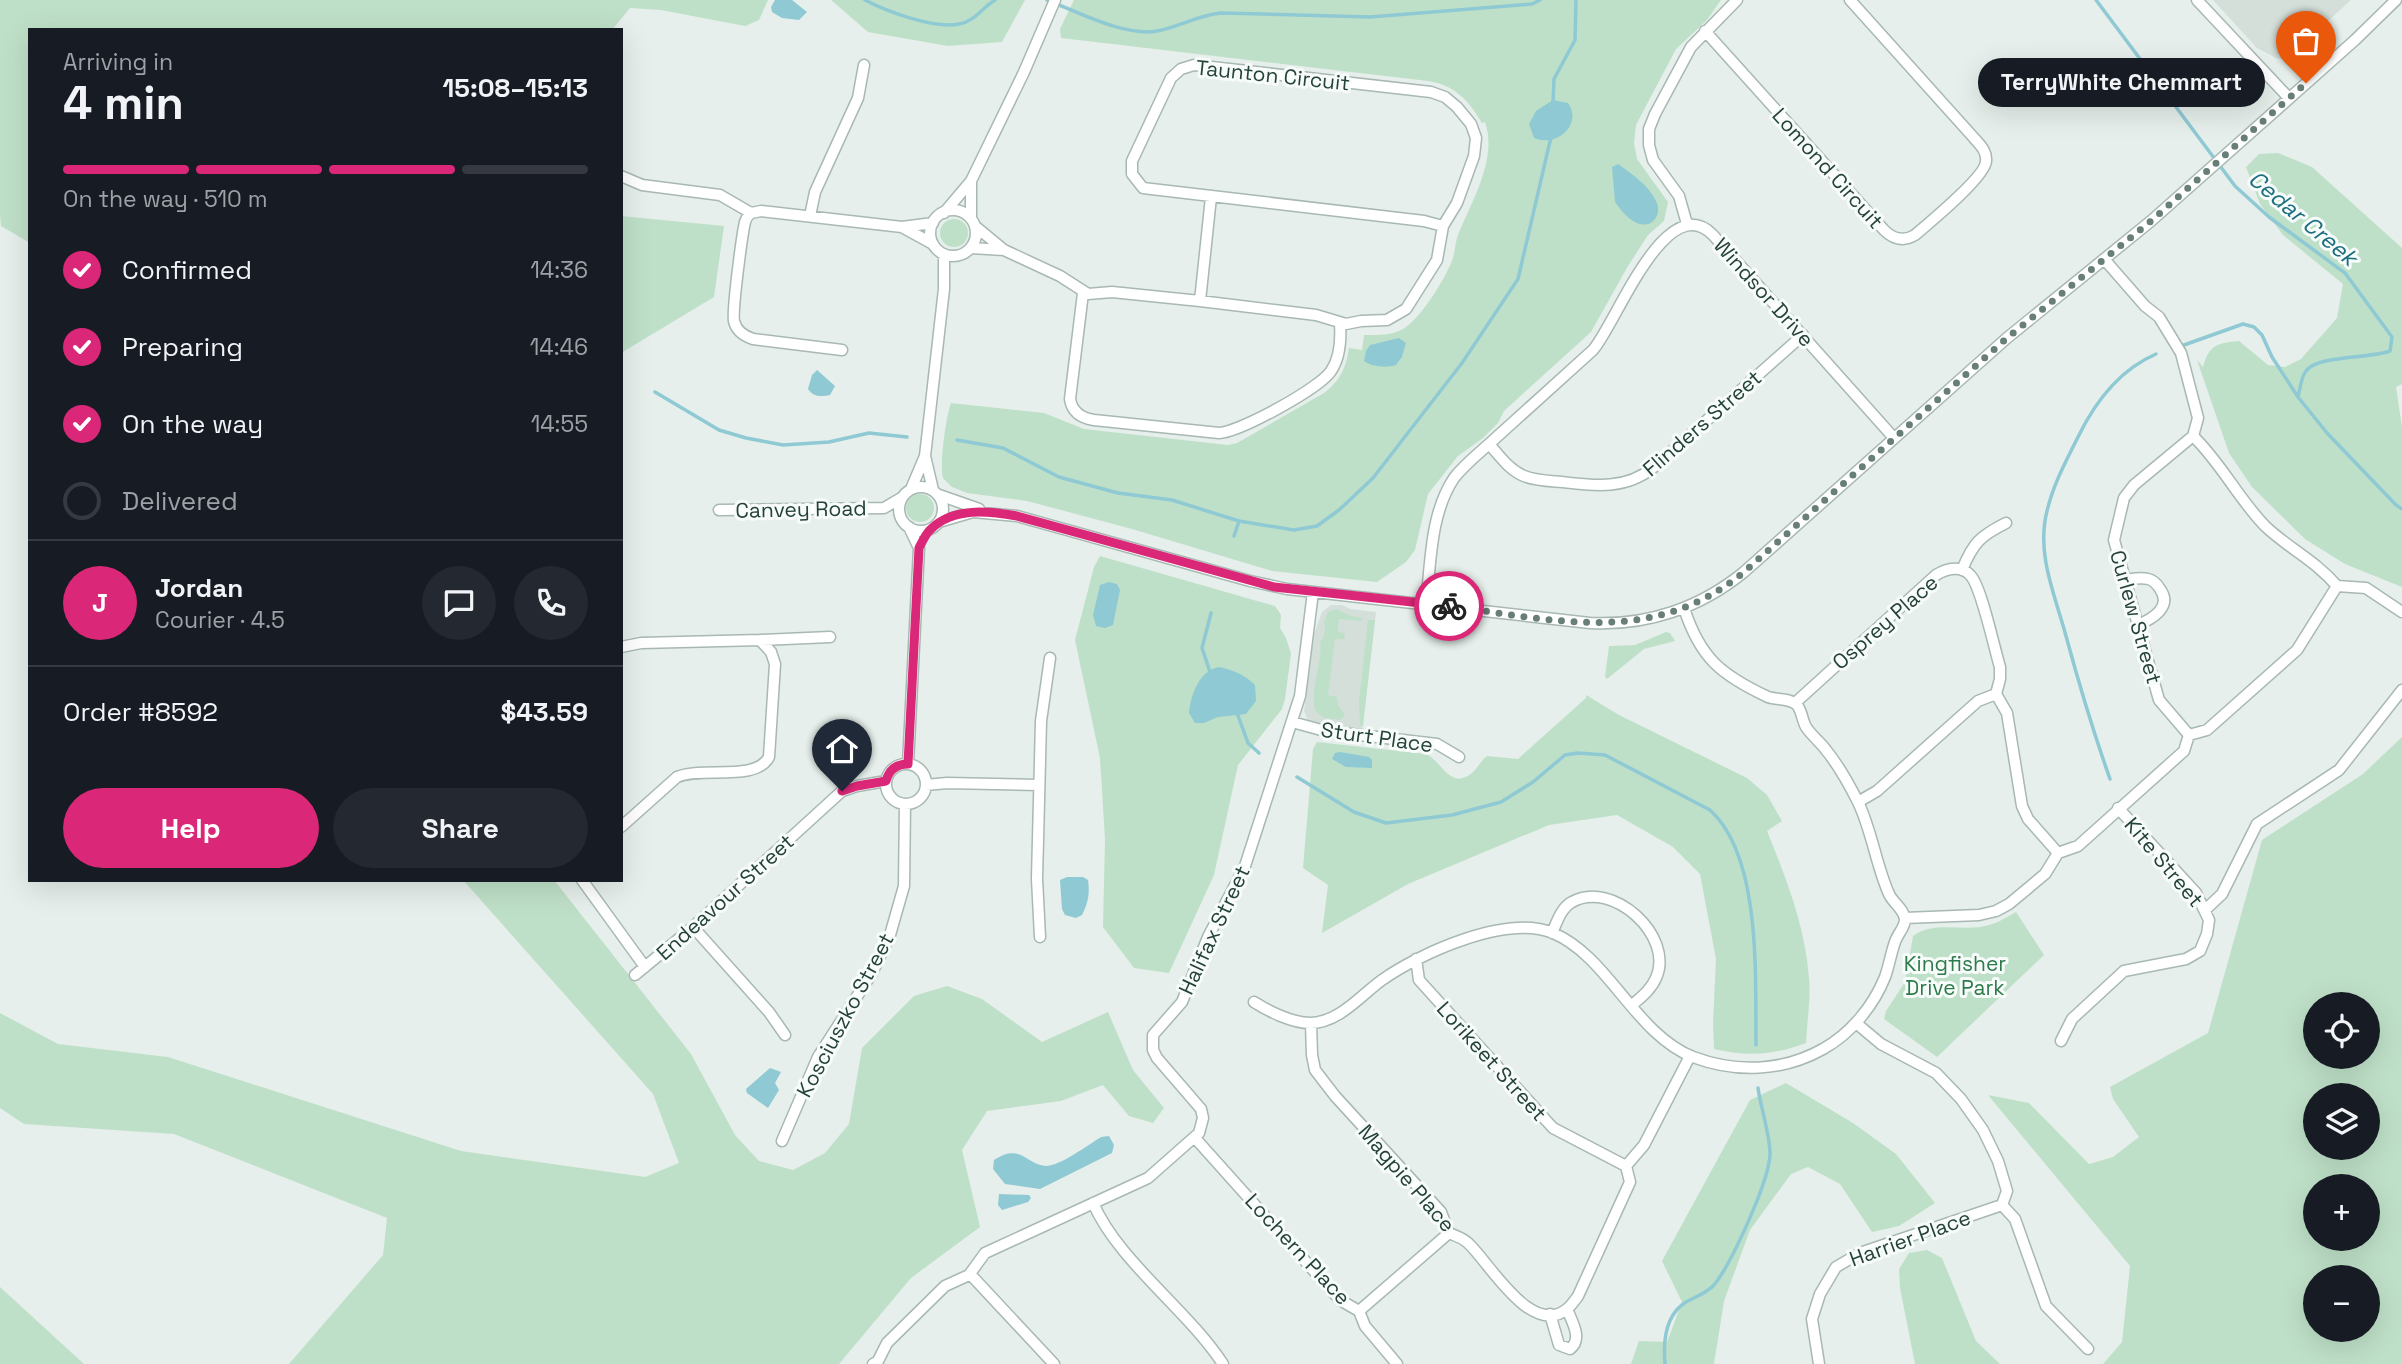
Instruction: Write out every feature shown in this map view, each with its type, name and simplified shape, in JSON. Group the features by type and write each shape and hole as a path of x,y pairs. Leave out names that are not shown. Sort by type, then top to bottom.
{"street":[{"path":"842,350 753,339 737,328 734,312 747,217 758,211 902,227 933,222 971,181 1055,0"},
{"path":"1426,604 1435,527 1442,501 1459,472 1593,350 1610,326 1649,256 1667,236 1687,224 1679,196 1653,160 1649,129 1688,52 1704,31 1737,0"},
{"name":"Lomond Circuit","path":"1704,31 1884,230 1892,237 1906,239 1915,235 1979,177 1986,165 1986,155 1981,146 1850,0"},
{"path":"2197,0 2289,98"},
{"path":"911,489 926,487 988,512 1031,519 1274,587 1600,623 1646,619 1685,608 1734,580 2007,338 2193,184 2356,40 2396,0"},
{"path":"810,216 815,192 858,97 864,65"},
{"name":"Taunton Circuit","path":"1083,293 1108,292 1200,301 1320,316 1340,324 1383,321 1406,309 1437,260 1443,226 1456,206 1476,148 1471,124 1449,99 1431,92 1187,66 1178,71 1170,81 1132,162 1131,171 1135,180 1146,189 1424,221 1443,226"},
{"path":"623,177 642,185 720,195 751,213"},
{"path":"971,181 976,234 971,248"},
{"path":"1200,301 1211,197"},
{"path":"944,213 959,211 1004,250 1060,276 1083,293 1070,399 1078,414 1094,420 1219,433 1239,429 1326,378 1336,359 1340,324"},
{"path":"933,222 933,244"},
{"name":"Windsor Drive","path":"1687,224 1700,225 1713,235 1894,438"},
{"path":"902,227 933,244 944,254 958,256"},
{"path":"944,289 958,256 971,248 1004,250"},
{"path":"919,548 899,507 901,498 911,489 925,456 944,289 944,254"},
{"path":"2104,259 2145,306 2159,317 2181,353 2198,418 2193,436 2210,452 2240,498 2267,528 2324,571 2337,586 2366,588 2402,612"},
{"name":"Flinders Street","path":"1489,444 1510,467 1524,476 1588,485 1609,486 1627,482 1654,467 1803,335"},
{"name":"Curlew Street","path":"2189,734 2159,700 2114,540 2124,498 2134,485 2193,436"},
{"path":"908,764 919,548 943,509 925,456"},
{"name":"Canvey Road","path":"719,510 884,508 901,498"},
{"name":"Canvey Road","path":"884,508 905,524"},
{"path":"905,524 920,531 966,513 988,512"},
{"name":"Osprey Place","path":"1795,703 1936,575 1947,569 1962,570 1970,549 1979,538 2006,523"},
{"path":"1962,570 1972,576 1978,588 2000,667 1996,694 2007,713 2022,806 2028,819 2058,853"},
{"path":"2125,580 2148,579 2163,593 2162,607 2157,614 2138,625"},
{"path":"1905,918 1979,915 2009,904 2045,874 2058,853 2078,846 2184,751 2189,734 2207,730 2297,650 2337,586"},
{"name":"Halifax Street","path":"1195,1138 1202,1126 1201,1109 1157,1058 1153,1050 1153,1035 1182,1002 1208,937 1241,877 1301,687 1313,592"},
{"path":"1685,608 1698,644 1717,667 1767,696 1795,703 1806,727 1831,757 1858,802 1890,896 1905,918"},
{"path":"623,647 641,643 830,637"},
{"path":"623,825 677,777 689,773 756,770 766,762 769,757 775,664 771,652 760,640"},
{"path":"1040,937 1037,879 1041,721 1050,658"},
{"path":"2205,910 2222,894 2257,824 2339,770 2402,690"},
{"path":"1858,802 1877,791 1978,701 1996,694"},
{"name":"Sturt Place","path":"1292,722 1317,730 1437,744 1460,757"},
{"path":"908,764 923,773 925,791 917,801 898,803 889,795 886,781 892,769 908,764"},
{"name":"Endeavour Street","path":"635,975 693,927 842,791 886,781"},
{"path":"926,785 1039,785"},
{"name":"Kosciuszko Street","path":"782,1141 817,1057 872,973 894,924 904,886 905,804"},
{"name":"Kite Street","path":"2061,1041 2072,1019 2124,971 2186,959 2200,951 2207,934 2208,920 2196,893 2118,808"},
{"path":"583,882 645,967"},
{"path":"1552,933 1564,908 1589,896 1616,903 1640,918 1655,941 1660,968 1651,988 1631,1006"},
{"path":"1254,1002 1272,1013 1311,1023 1335,1016 1382,980 1416,959 1488,931 1513,928 1552,933 1571,944 1594,964 1654,1031 1690,1056 1733,1067 1752,1069 1777,1066 1797,1061 1825,1048 1856,1023 1882,984 1895,940 1905,918"},
{"path":"693,927 769,1012 785,1035"},
{"name":"Lorikeet Street","path":"1416,959 1419,980 1553,1128 1626,1166"},
{"name":"Magpie Place","path":"1311,1023 1315,1070 1335,1096 1441,1212 1449,1233 1469,1243 1518,1301 1537,1312 1550,1314"},
{"path":"1856,1023 1881,1044 1936,1073 1961,1099 1983,1130 1998,1161 2007,1191 2002,1205 2015,1219 2046,1306 2088,1349"},
{"path":"1567,1309 1577,1339 1570,1349 1559,1345 1550,1314 1567,1309 1578,1296 1630,1182 1626,1166 1644,1145 1690,1056"},
{"path":"877,1363 887,1343 945,1286 970,1273 985,1253 1148,1178 1195,1138"},
{"name":"Lochern Place","path":"1195,1138 1340,1300 1359,1311 1365,1326 1397,1364"},
{"path":"1093,1203 1105,1229 1197,1329 1223,1364"},
{"name":"Harrier Place","path":"1819,1364 1812,1319 1820,1294 1836,1267 1860,1252 2002,1205"},
{"path":"1359,1311 1449,1233"},
{"path":"970,1273 1055,1364"}],"shaded area":[{"path":"2213,0 2351,0 2286,59 2276,58 2257,48"},
{"path":"1331,605 1376,612 1362,731 1309,722 1304,711 1314,634 1322,612"}],"green space":[{"path":"0,0 768,0 759,20 745,26 661,10 630,8 614,28 28,28 28,242 1,226"},
{"path":"831,0 1025,0 1002,42 948,46 868,32"},
{"path":"1074,0 1721,0 1707,20 1676,49 1636,125 1634,143 1637,159 1668,202 1664,221 1648,235 1591,332 1504,411 1498,423 1483,438 1458,456 1428,494 1415,550 1406,562 1377,582 1272,571 1027,501 967,493 952,487 943,478 944,441 951,403 1044,413 1084,429 1228,445 1237,443 1324,393 1341,374 1349,348 1362,350 1364,335 1401,330 1426,306 1452,261 1458,235 1486,165 1488,136 1485,122 1482,123 1460,95 1446,86 1428,81 1061,38 1060,29"},
{"path":"2278,153 2312,167 2402,248 2402,384 2396,387 2402,427 2402,587 2345,564 2305,539 2252,487 2229,453 2197,360 2203,367 2208,354 2215,346 2239,341 2268,365 2285,367 2301,359 2337,318 2343,284 2283,235 2260,204 2246,167 2259,154"},
{"path":"623,216 724,226 714,297 623,352"},
{"path":"954,219 964,223 968,233 964,243 954,247 944,243 940,233 944,223"},
{"path":"920,494 930,498 934,508 930,518 920,522 910,518 906,508 910,498"},
{"path":"1100,556 1275,606 1281,615 1280,628 1291,654 1282,709 1238,765 1214,875 1169,973 1134,968 1103,927 1105,839 1100,758 1075,640 1094,567"},
{"path":"1336,609 1362,618 1362,621 1339,619 1338,632 1345,633 1344,639 1335,639 1328,695 1337,697 1338,705 1345,715 1340,720 1321,716 1315,709 1314,701 1320,642 1325,633 1324,622 1328,612"},
{"path":"1368,620 1375,620 1363,726 1360,725 1359,701"},
{"path":"1666,632 1670,633 1675,641 1644,649 1607,679 1605,677 1609,646 1635,645"},
{"path":"1586,695 1619,715 1747,778 1767,795 1782,821 1767,831 1794,903 1807,959 1810,994 1806,1043 1761,1054 1714,1049 1716,959 1700,874 1673,847 1617,815 1549,825 1408,884 1322,933 1328,885 1303,868 1313,749 1317,742 1426,754 1452,777 1464,778 1487,756 1518,759 1586,698"},
{"path":"2402,737 2402,1364 2103,1364 2122,1342 2130,1266 1988,1095 2029,1103 2089,1164 2113,1157 2139,1137 2113,1099 2110,1087 2208,1033 2262,840 2363,774"},
{"path":"465,882 556,882 691,1054 735,1135 759,1161 793,1170 825,1153 849,1124 862,1048 914,996 947,986 982,999 1042,1042 1108,1012 1133,1070 1164,1108 1153,1123 1129,1116 1103,1085 1061,1101 987,1111 962,1150 980,1227 911,1278 839,1364 289,1364 383,1255 387,1218 174,1134 24,1124 0,1108 0,1013 58,1044 168,1057 461,1151 645,1177 679,1163 653,1094"},
{"name":"Kingfisher Drive Park","path":"2016,912 2044,955 1937,1057 1884,1019 1886,1011 1905,982 1913,936 1928,929 1985,926"},
{"path":"1786,1083 1853,1123 1896,1154 1935,1203 1899,1226 1872,1232 1840,1184 1808,1167 1791,1174 1750,1230 1724,1301 1714,1364 1631,1364 1639,1341 1667,1342 1682,1302 1662,1261 1750,1100"},
{"path":"1927,1250 1942,1258 1976,1341 2000,1364 1915,1364 1900,1288 1899,1269 1909,1253"},
{"path":"0,1287 84,1364 0,1364"}],"water":[{"path":"775,0 792,0 807,12 799,20 782,18 772,12 771,7"},
{"path":"1553,100 1568,103 1572,111 1570,126 1559,137 1551,140 1534,138 1529,124 1536,111"},
{"path":"1618,164 1640,181 1654,197 1658,213 1653,221 1645,225 1632,220 1615,202 1612,167"},
{"path":"1399,338 1406,343 1402,357 1396,365 1371,365 1364,361 1370,345"},
{"path":"817,370 835,386 830,395 818,396 808,389 812,375"},
{"path":"1109,582 1117,584 1120,590 1113,625 1105,628 1096,626 1093,615 1100,585"},
{"path":"1219,667 1239,673 1251,681 1255,685 1256,701 1246,714 1195,723 1189,713 1197,684 1206,673"},
{"path":"1335,753 1369,757 1372,760 1372,768 1346,767 1332,759"},
{"path":"1083,877 1088,880 1087,902 1082,915 1076,918 1065,915 1062,909 1060,880"},
{"path":"770,1068 781,1072 775,1083 779,1090 768,1108 747,1093 746,1089"},
{"path":"1109,1136 1114,1145 1112,1153 1040,1189 1005,1184 993,1169 994,1160 1011,1153 1039,1165 1052,1165 1101,1137"},
{"path":"999,1194 1029,1195 1031,1198 1028,1202 1002,1210 998,1205"}],"waterway":[{"path":"865,0 911,18 949,25 964,23 995,0"},
{"path":"1047,0 1116,27 1144,32 1157,31 1221,13 1370,17 1532,4 1540,0"},
{"path":"1553,102 1554,79 1575,40 1576,0"},
{"name":"Cedar Creek","path":"2096,0 2235,186 2269,217 2345,273 2392,337 2390,351 2321,362 2312,366 2303,376 2298,397 2327,433 2402,509"},
{"path":"1234,536 1239,521 1294,530 1317,526 1339,510 1373,478 1462,363 1518,279 1551,137"},
{"path":"2184,345 2243,324 2254,327 2262,335 2272,357 2298,397"},
{"path":"2110,779 2052,590 2045,559 2044,527 2056,482 2092,412 2120,378 2156,354"},
{"path":"655,392 719,430 783,445 829,442 869,433 907,437"},
{"path":"957,440 1003,448 1059,477 1118,493 1172,500 1239,521"},
{"path":"1210,672 1202,648 1211,613"},
{"path":"1237,713 1248,743 1259,753"},
{"path":"1297,777 1354,812 1386,823 1452,815 1501,802 1533,782 1565,755 1605,755 1710,810 1727,831 1739,857 1747,887 1755,954 1756,1045"},
{"path":"1665,1364 1665,1338 1674,1314 1679,1307 1714,1285 1739,1241 1764,1181 1770,1152 1758,1088"}],"way so far":[{"path":"1449,606 1574,622 1612,623 1666,615 1716,592 1744,572 2025,322 2151,221 2306,83"}],"place":[{"name":"TerryWhite Chemmart","path":"2306,83"}],"route":[{"path":"842,791 886,781 892,769 908,764 919,548 930,529 952,517 973,512 1017,516 1274,587 1449,606"}]}
